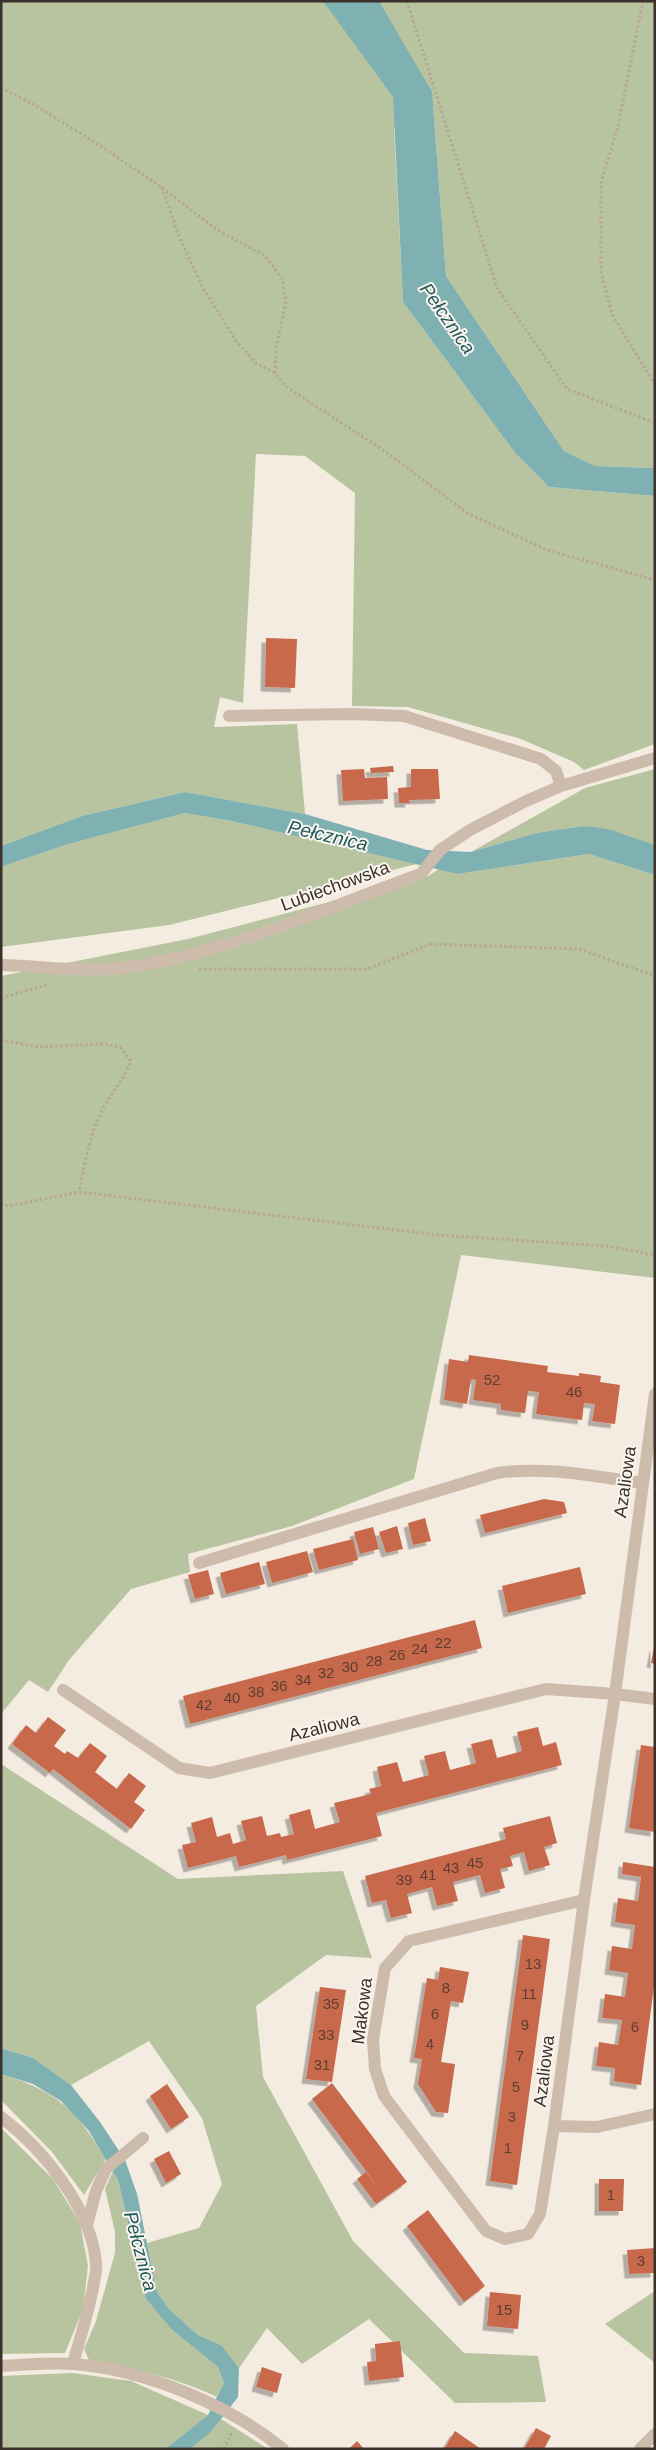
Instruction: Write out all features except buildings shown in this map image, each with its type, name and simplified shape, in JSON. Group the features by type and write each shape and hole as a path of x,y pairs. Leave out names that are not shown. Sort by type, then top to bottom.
{"street":[{"path":"230,716 352,714 404,716 541,759 556,770 561,786"},
{"name":"Lubiechowska","path":"1,965 88,970 129,967 186,955 245,938 421,874 440,850 470,830 526,801 561,786 655,758"},
{"name":"Azaliowa","path":"540,2214 554,2126 655,1394"},
{"path":"199,1563 497,1473 523,1470 556,1471 642,1483"},
{"name":"Azaliowa","path":"63,1690 179,1768 210,1773 546,1689 655,1699"},
{"name":"Makowa","path":"540,2214 528,2234 505,2239 486,2231 384,2096 376,2069 373,2040 385,1968 409,1942 584,1900"},
{"path":"554,2126 596,2127 655,2114"},
{"path":"1,2116 12,2125 59,2176 88,2225 96,2264 89,2312 72,2363"},
{"path":"88,2225 96,2191 106,2170 143,2138"},
{"path":"1,2366 72,2363 129,2372 197,2398 238,2418 283,2449"},
{"path":"640,2449 655,2434"}],"path":[{"path":"407,1 497,288 567,389 655,423"},
{"path":"643,1 618,126 601,183 601,272 612,314 655,386"},
{"path":"1,88 33,104 162,187 216,229 265,256 282,279 286,302 276,350 275,373"},
{"path":"162,187 178,234 203,288 236,341 256,363 275,373 285,386 388,454 467,513 547,550 655,580"},
{"path":"196,969 367,969 431,944 580,949 652,976 655,980"},
{"path":"1,1040 12,1044 38,1047 106,1044 120,1047 131,1061 124,1079 102,1110 91,1140 79,1192"},
{"path":"1,1203 8,1206 79,1192 438,1235 606,1246 655,1254"},
{"path":"224,2449 228,2437"}],"green space":[{"path":"1,1 655,1 655,468 595,466 564,451 446,276 433,106 394,128 403,302 516,454 549,487 655,496 655,744 584,770 574,762 521,739 408,707 352,706 355,493 305,456 256,454 243,703 220,697 214,727 297,724 305,814 185,792 82,816 1,846"},
{"path":"655,769 655,845 584,826 536,833 471,852 585,788"},
{"path":"185,813 231,821 417,864 169,925 1,947 1,867 65,845"},
{"path":"589,854 655,875 655,1278 461,1255 414,1479 292,1526 188,1554 190,1572 131,1589 69,1660 48,1692 29,1680 1,1714 1,976 188,939 428,876 439,869 458,874"},
{"path":"1,1764 178,1879 343,1871 372,1958 326,1955 256,2006 263,2077 353,2241 464,2353 538,2356 546,2402 455,2403 369,2319 302,2364 267,2328 239,2368 222,2347 198,2335 169,2309 157,2292 147,2243 199,2228 222,2184 202,2118 149,2041 71,2085 33,2058 1,2048"},
{"path":"1,2074 51,2095 63,2104 85,2127 106,2159 84,2195 52,2152 1,2100"},
{"path":"1,2128 53,2179 80,2223 88,2266 83,2309 65,2353 1,2354"},
{"path":"113,2171 118,2180 146,2299 172,2330 218,2367 224,2383 217,2397 186,2384 154,2374 89,2360 84,2349 96,2321 115,2253 115,2232 105,2189"},
{"path":"655,2291 655,2363 605,2324"},
{"path":"72,2373 131,2381 208,2415 165,2449 1,2449 1,2376"},
{"path":"221,2419 268,2449 190,2449 211,2432"}],"water":[{"name":"Pełcznica","path":"323,1 379,1 432,92 446,276 564,451 595,466 655,468 655,496 549,487 516,454 403,302 393,97"},
{"name":"Pełcznica","path":"185,792 305,814 427,850 471,852 536,833 584,826 608,829 655,845 655,875 589,854 458,874 231,821 185,813 65,845 1,867 1,846 82,816"},
{"name":"Pełcznica","path":"1,2048 33,2058 71,2085 100,2122 125,2160 137,2194 157,2292 169,2309 198,2335 222,2346 239,2368 238,2397 211,2432 190,2449 165,2449 208,2415 224,2383 218,2367 172,2330 146,2299 118,2180 89,2131 61,2101 33,2084 1,2074"}]}
